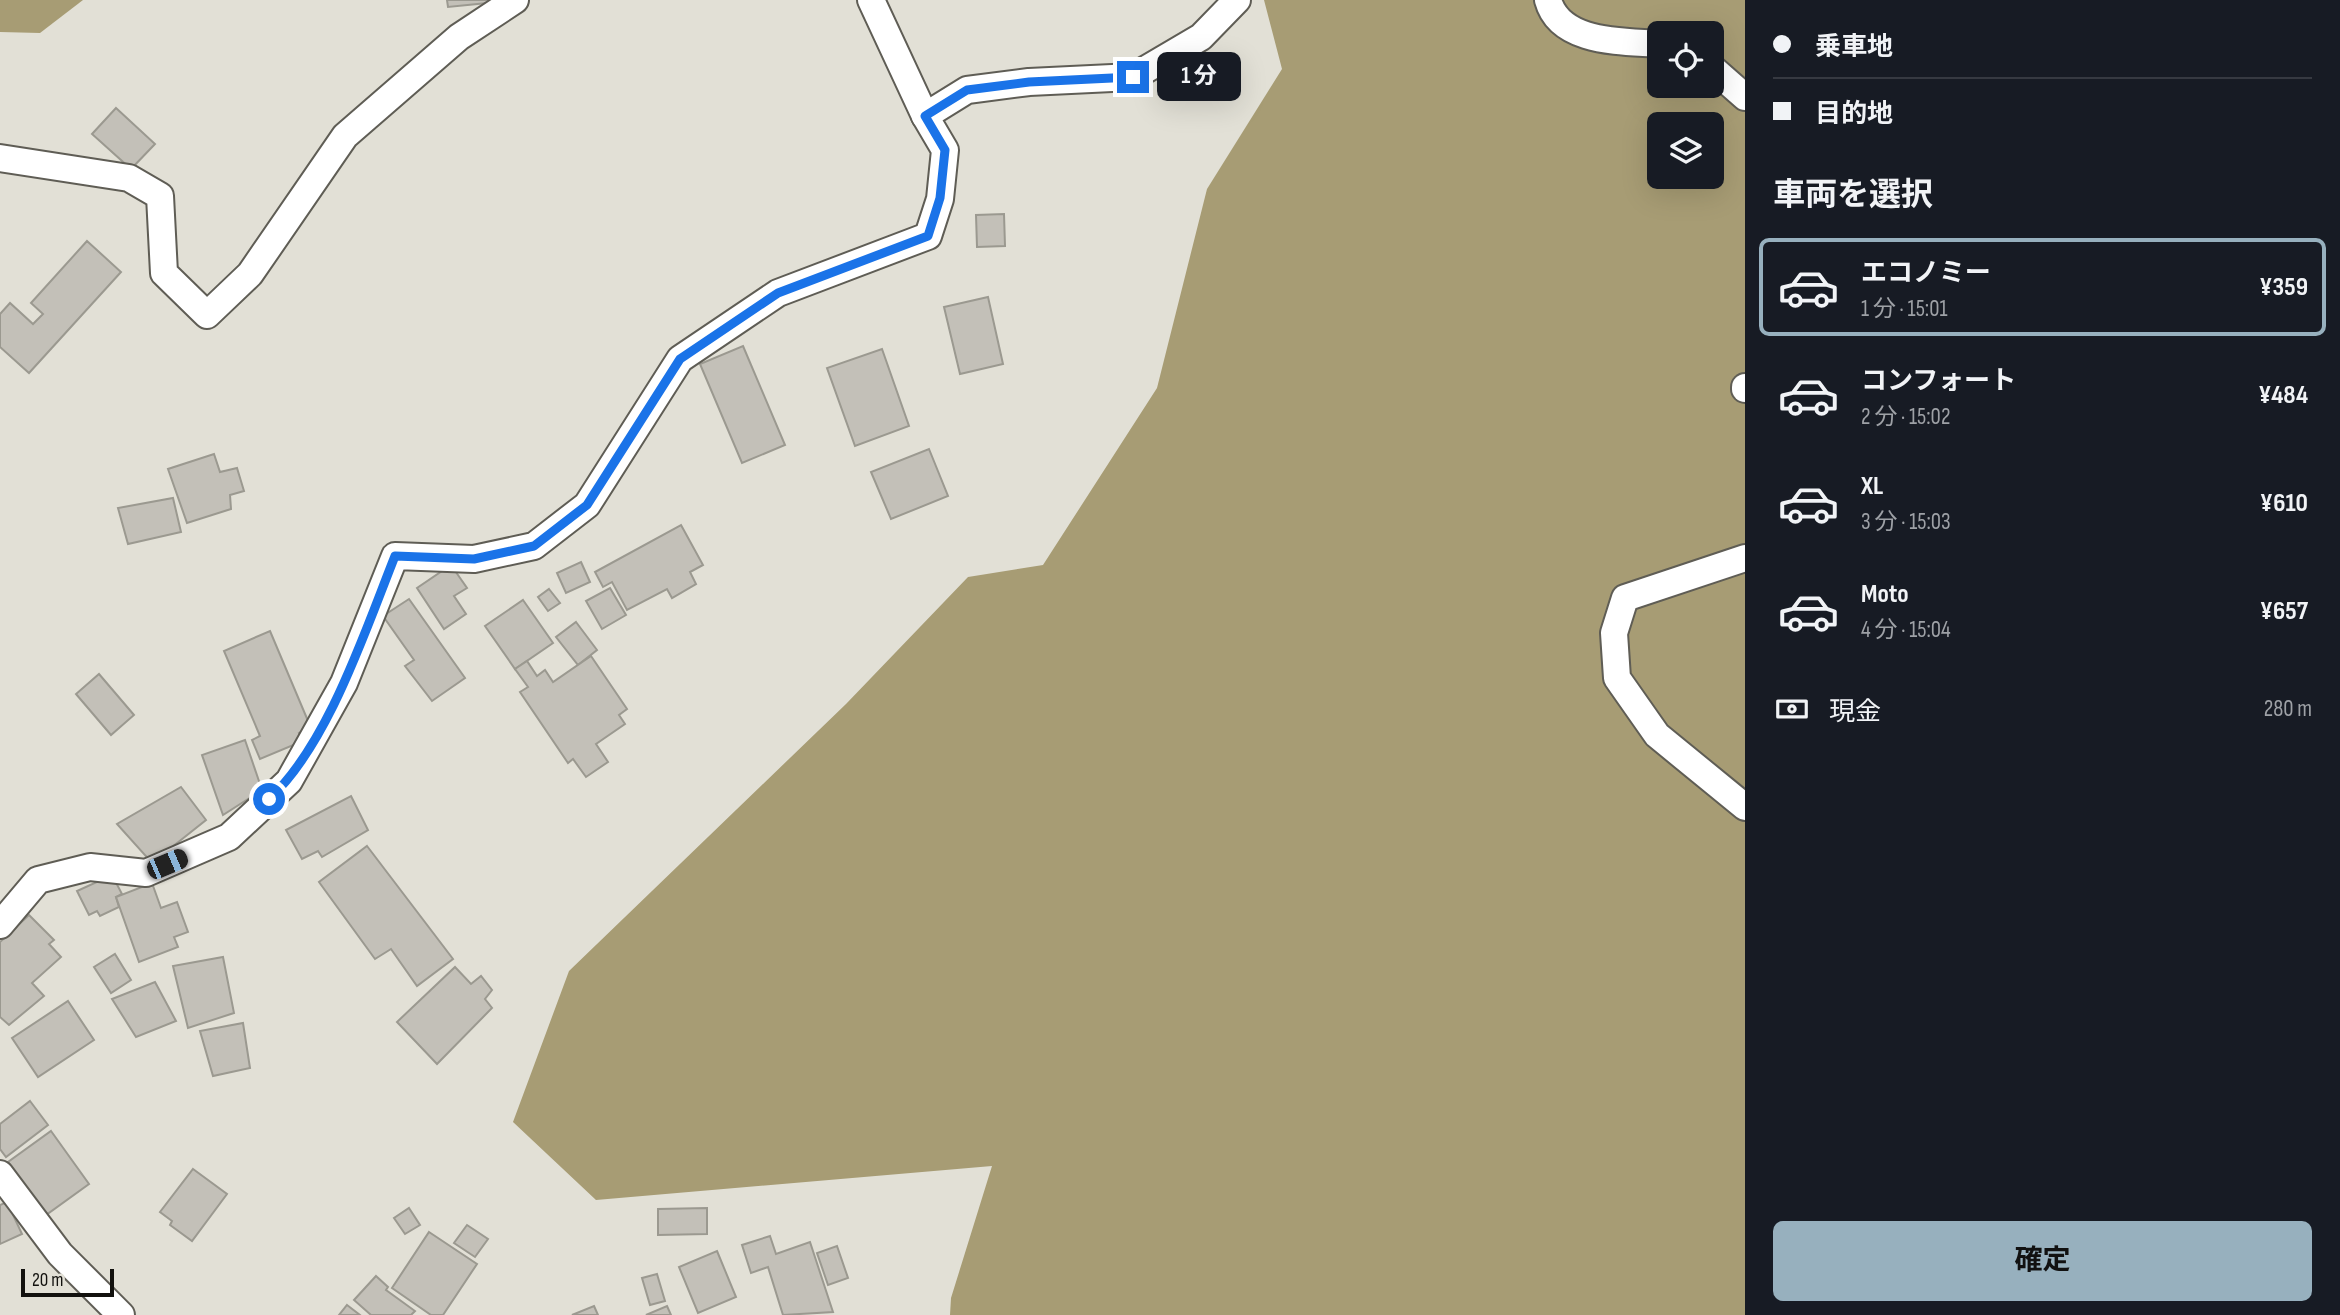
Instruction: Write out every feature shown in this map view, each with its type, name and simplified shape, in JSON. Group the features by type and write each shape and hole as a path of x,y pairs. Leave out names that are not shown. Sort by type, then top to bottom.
{"street":[{"path":"0,158 129,178 160,196 164,274 207,315 250,274 345,136 459,37 515,0"},
{"path":"0,925 38,880 90,867 146,873 229,837 289,781 344,683 395,556 474,559 534,546 587,505 680,359 778,293 928,236 940,198 945,150 925,116 871,0"},
{"path":"925,116 967,90 1029,82 1133,77 1201,37 1237,0"},
{"path":"1548,0 1558,19 1592,38 1647,43"},
{"path":"1724,79 1745,97"},
{"path":"1745,558 1625,598 1614,633 1617,678 1657,735 1745,807"},
{"path":"0,1174 60,1254 121,1315"}],"shaded area":[{"path":"0,0 83,0 40,33 0,32"},
{"path":"1264,0 1745,0 1745,1315 950,1315 951,1298 992,1166 596,1200 513,1122 569,971 846,704 968,577 1043,565 1157,388 1207,189 1282,69"}],"building":[{"path":"447,0 497,0 497,2 448,7"},
{"path":"116,108 155,144 131,169 92,134"},
{"path":"1004,214 1005,246 977,247 976,215"},
{"path":"87,241 121,272 29,373 0,347 0,314 10,303 33,324 43,314 31,303"},
{"path":"988,297 1003,364 960,374 944,307"},
{"path":"743,346 785,445 742,463 700,364"},
{"path":"882,349 909,426 855,446 827,368"},
{"path":"929,449 948,496 891,519 871,472"},
{"path":"214,454 220,472 237,468 244,491 230,495 231,509 187,523 168,469"},
{"path":"173,498 181,532 128,544 118,508"},
{"path":"681,525 703,565 690,572 696,584 672,598 667,589 627,610 612,582 603,587 595,572"},
{"path":"581,562 590,582 566,593 557,573"},
{"path":"451,565 467,588 454,596 466,614 444,629 417,588"},
{"path":"610,588 626,615 602,629 586,601"},
{"path":"549,589 560,603 548,611 538,597"},
{"path":"409,599 465,678 432,701 405,666 414,660 383,616"},
{"path":"523,600 553,643 515,669 485,626"},
{"path":"576,622 597,650 578,665 556,637"},
{"path":"270,631 311,728 299,733 303,741 260,759 252,740 260,736 224,651"},
{"path":"591,656 627,709 619,715 625,724 596,744 608,762 586,777 573,759 568,763 520,692 528,687 515,669 527,661 537,676 545,670 553,682"},
{"path":"99,674 134,715 111,735 76,694"},
{"path":"245,740 262,790 223,815 202,755"},
{"path":"181,787 206,820 152,863 117,824"},
{"path":"351,796 368,830 322,857 318,851 302,859 286,830"},
{"path":"367,846 453,959 417,986 391,949 375,959 319,882"},
{"path":"112,875 122,894 116,897 119,907 100,916 97,911 89,915 77,891"},
{"path":"152,883 161,908 177,902 188,932 174,937 178,947 139,962 116,897"},
{"path":"29,915 54,940 49,944 61,957 32,983 44,996 9,1025 0,1017 0,942"},
{"path":"115,954 131,980 111,993 94,967"},
{"path":"223,957 234,1013 188,1028 173,966"},
{"path":"455,967 471,984 481,976 492,990 485,999 492,1008 437,1064 397,1022"},
{"path":"155,982 176,1021 136,1037 112,999"},
{"path":"68,1001 94,1040 38,1077 12,1038"},
{"path":"243,1023 250,1068 213,1076 200,1031"},
{"path":"30,1101 48,1125 6,1157 0,1149 0,1124"},
{"path":"51,1131 89,1184 46,1215 8,1162"},
{"path":"193,1169 227,1194 192,1241 170,1225 172,1221 160,1212"},
{"path":"7,1202 22,1234 0,1244 0,1205"},
{"path":"409,1208 420,1225 405,1234 394,1218"},
{"path":"707,1208 707,1234 658,1235 658,1209"},
{"path":"467,1225 488,1239 475,1257 454,1243"},
{"path":"429,1232 477,1264 443,1315 431,1315 392,1288"},
{"path":"770,1236 776,1254 810,1242 833,1312 783,1315 768,1267 751,1273 742,1245"},
{"path":"837,1246 848,1278 828,1285 817,1253"},
{"path":"717,1251 736,1297 698,1313 679,1267"},
{"path":"657,1274 665,1301 650,1305 642,1278"},
{"path":"376,1276 388,1287 386,1290 415,1311 411,1315 371,1315 354,1300"},
{"path":"347,1305 360,1315 339,1315"},
{"path":"594,1306 598,1315 572,1315"},
{"path":"667,1306 671,1315 646,1315"}],"route":[{"path":"269,799 289,781 344,683 395,556 474,559 534,546 587,505 680,359 778,293 928,236 940,198 945,150 925,116 967,90 1029,82 1133,77"}]}
